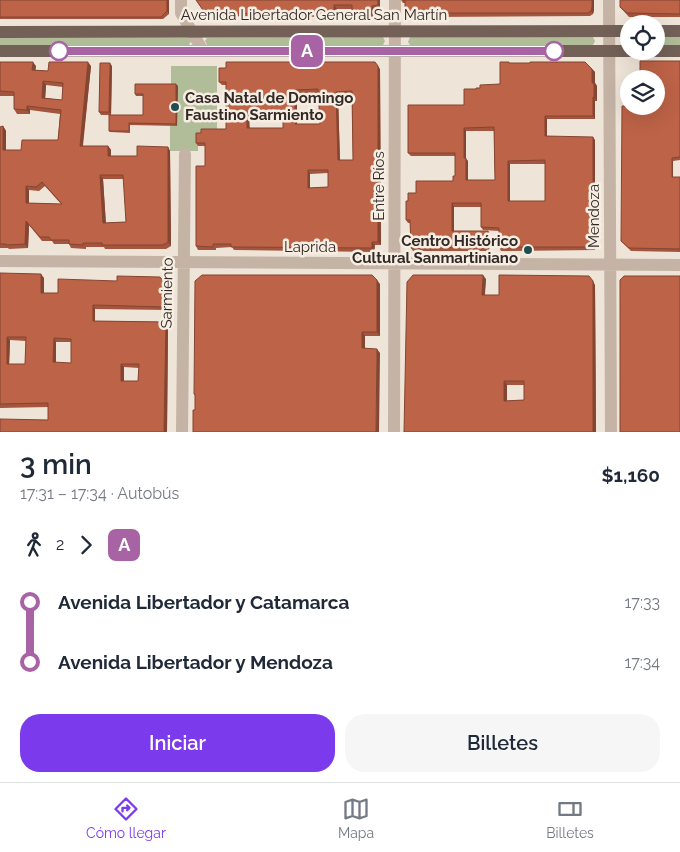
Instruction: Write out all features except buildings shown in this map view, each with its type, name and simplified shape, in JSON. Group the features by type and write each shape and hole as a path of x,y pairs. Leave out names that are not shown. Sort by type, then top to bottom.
{"main road":[{"name":"Avenida Libertador General San Martín","path":"0,32 620,31"},
{"path":"665,31 680,31"},
{"path":"665,51 680,50"},
{"path":"0,51 620,51"}],"street":[{"path":"181,0 181,13 203,51"},
{"name":"Entre Ríos","path":"394,432 395,0"},
{"name":"Mendoza","path":"609,0 612,432"},
{"name":"Sarmiento","path":"182,432 184,154"},
{"name":"Laprida","path":"0,261 680,266"}],"green space":[{"path":"383,37 385,41 383,45 207,45 205,41 207,38"},
{"path":"410,37 593,37 595,41 593,45 410,45 408,42"},
{"path":"665,37 680,37 680,45 665,45"},
{"path":"0,38 189,38 191,41 189,45 0,45"},
{"path":"171,66 217,66 217,136 198,136 198,151 170,151 170,126 177,125 178,87 171,86"}],"bus line":[{"name":"A","path":"59,51 554,51"}],"place":[{"name":"Casa Natal de Domingo Faustino Sarmiento","path":"175,107"},
{"name":"Centro Histórico Cultural Sanmartiniano","path":"528,250"}]}
